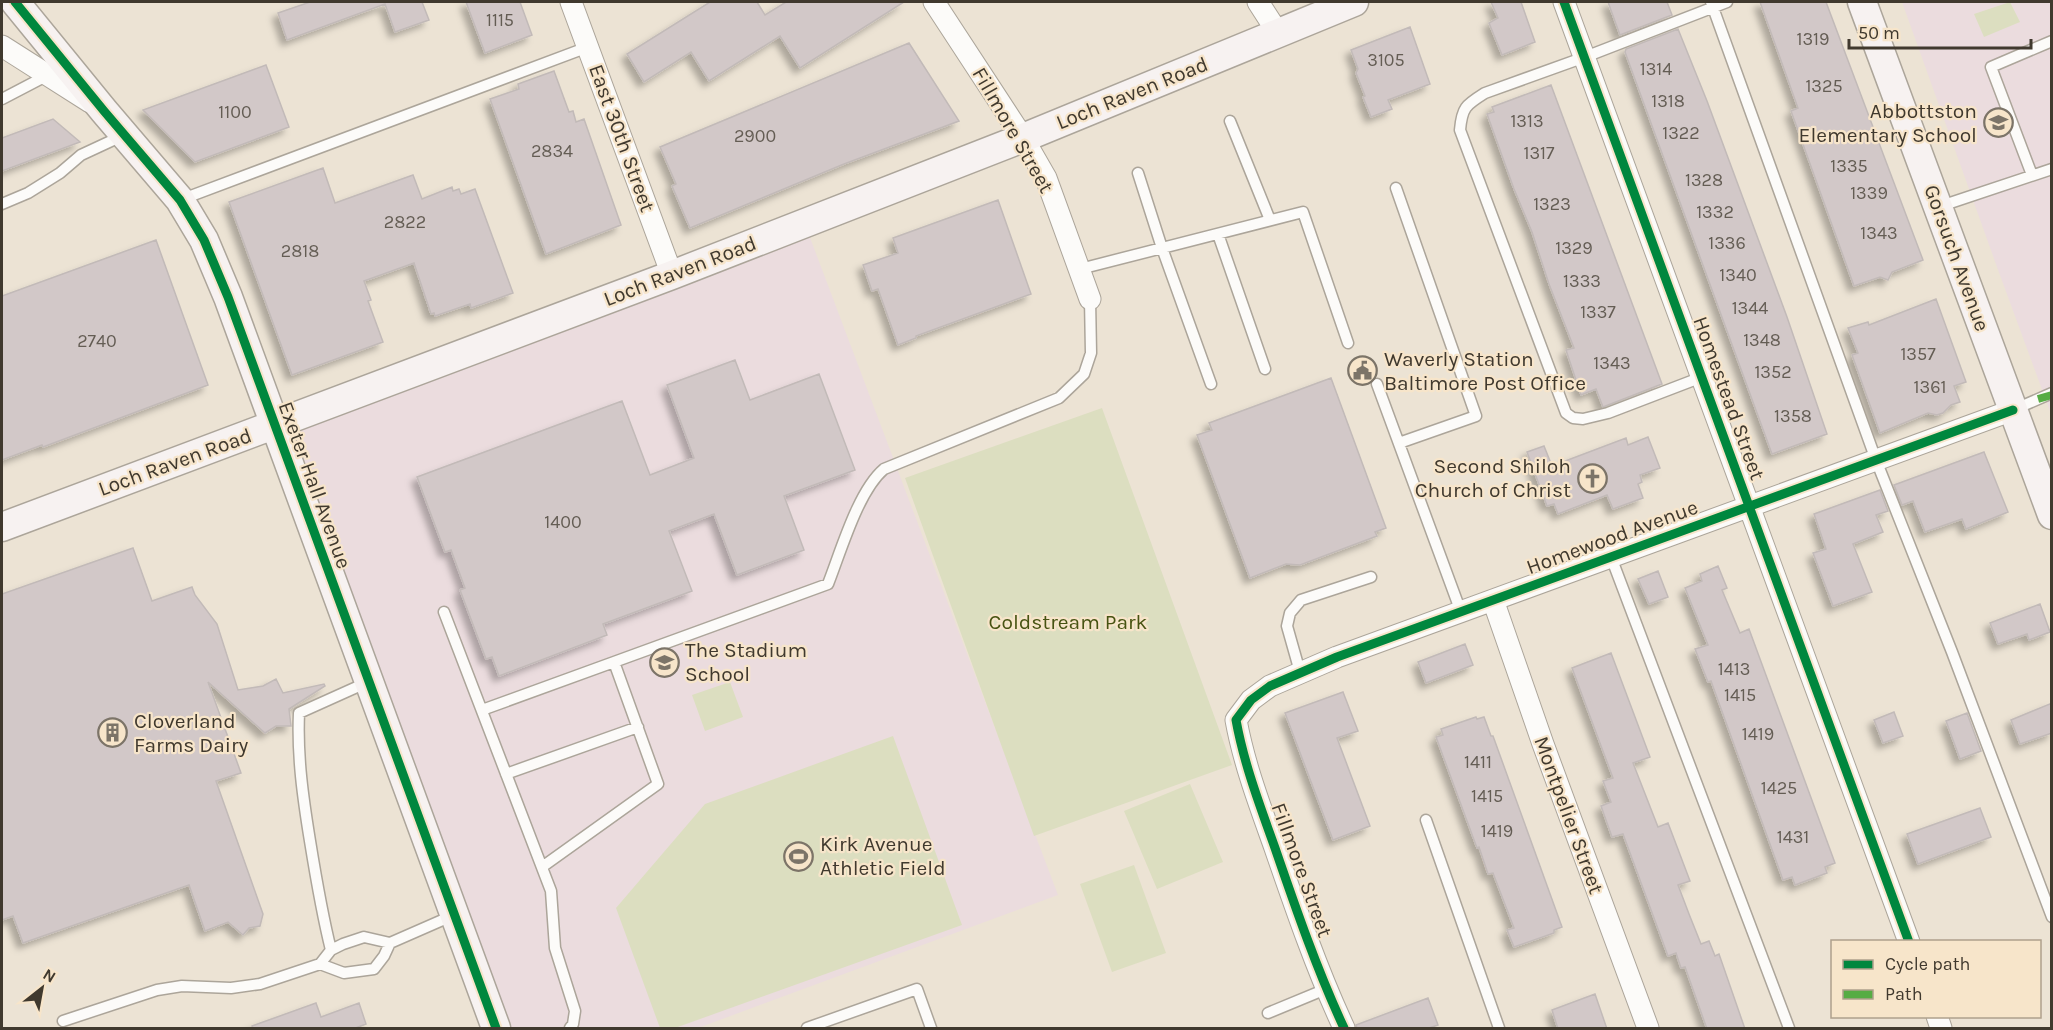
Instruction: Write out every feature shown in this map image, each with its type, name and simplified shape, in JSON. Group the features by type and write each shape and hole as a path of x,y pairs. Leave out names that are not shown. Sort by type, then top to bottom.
{"street":[{"name":"Exeter Hall Avenue","path":"15,2 180,200 204,240 228,297 496,1029"},
{"name":"East 30th Street","path":"571,2 672,275"},
{"name":"Fillmore Street","path":"934,2 1023,138 1046,178 1090,299"},
{"path":"1258,2 1278,33"},
{"name":"Loch Raven Road","path":"2,527 672,275 1023,138 1354,2"},
{"name":"Homestead Street","path":"1564,2 1908,940"},
{"name":"Gorsuch Avenue","path":"1862,2 2052,515"},
{"path":"2,46 104,111"},
{"name":"Homewood Avenue","path":"1236,720 1251,700 1270,686 1337,657 2013,410"},
{"name":"Montpelier Street","path":"1493,600 1543,744 1648,1029"},
{"name":"Fillmore Street","path":"1236,720 1240,744 1251,778 1326,989 1344,1029"}],"lane":[{"path":"1702,377 1608,413 1583,419 1573,418 1566,413 1460,130 1462,111 1485,93 1585,57 1712,4 1727,2"},
{"path":"1712,4 1876,460 1952,652 2052,917"},
{"path":"2032,175 1991,67 2052,41"},
{"path":"180,200 588,47"},
{"path":"2,99 49,75"},
{"path":"1230,121 1270,220"},
{"path":"2,204 28,193 60,173 81,155 124,135"},
{"path":"1938,207 2052,169"},
{"path":"1138,173 1162,248 1211,384"},
{"path":"1396,188 1476,416 1399,443"},
{"path":"1080,268 1303,212 1348,343"},
{"path":"1218,234 1265,369"},
{"path":"482,710 828,584 865,492 874,477 884,469 1059,398 1078,381 1084,374 1091,353 1090,299"},
{"path":"1377,384 1461,612"},
{"path":"2013,410 2052,393"},
{"path":"1611,556 1789,1029"},
{"path":"1300,672 1287,626 1290,613 1301,600 1371,577"},
{"path":"444,612 551,891 555,948 575,1011 570,1029"},
{"path":"542,867 658,784 615,662"},
{"path":"332,950 321,910 306,817 297,746 298,712 368,682"},
{"path":"506,774 638,727"},
{"path":"1426,820 1499,1029"},
{"path":"63,1021 157,990 182,986 231,988 260,984 320,964 332,950 364,937 390,943 454,915"},
{"path":"320,964 344,973 374,969 390,943"},
{"path":"1268,1013 1326,989"},
{"path":"807,1029 917,990 931,1029"}],"shaded area":[{"name":"Abbottston Elementary School","path":"1902,2 2051,2 2051,414 1997,267"},
{"name":"The Stadium School","path":"806,227 1058,895 698,1028 491,1028 272,428"}],"green space":[{"path":"2010,2 2020,22 1984,37 1974,14"},
{"name":"Coldstream Park","path":"1102,408 1232,765 1034,836 905,478"},
{"path":"730,682 743,717 705,731 692,695"},
{"name":"Kirk Avenue Athletic Field","path":"893,736 962,925 675,1028 660,1028 616,908 705,804"},
{"path":"1190,784 1223,862 1157,889 1124,811"},
{"path":"1134,865 1166,953 1112,972 1080,884"}],"building":[{"path":"310,2 422,2 429,20 395,32 385,4 287,40 278,13"},
{"path":"466,2 520,2 532,35 485,53"},
{"path":"710,2 757,2 765,15 786,2 904,2 800,68 780,36 709,81 691,52 644,82 627,54"},
{"path":"1491,2 1521,2 1535,42 1502,55 1489,23 1498,18"},
{"path":"1608,2 1667,2 1672,15 1620,35"},
{"path":"1760,2 1826,2 1923,260 1892,272 1888,280 1880,277 1854,286 1791,111 1798,108"},
{"path":"1410,27 1430,84 1388,100 1392,109 1371,117 1363,97 1365,96 1356,73 1358,69 1351,50"},
{"path":"1678,29 1787,317 1827,434 1772,454 1625,52 1626,49"},
{"path":"909,43 959,121 844,164 690,228 672,186 676,184 660,147"},
{"path":"266,65 289,127 195,162 143,110"},
{"path":"554,71 569,112 573,111 576,122 584,119 621,225 546,254 490,99 519,89 518,84"},
{"path":"1551,85 1662,384 1603,407 1596,389 1581,395 1566,350 1574,348 1487,114 1494,112 1492,107"},
{"path":"53,119 80,142 2,171 2,138"},
{"path":"323,168 335,203 413,175 422,199 452,187 453,191 459,189 461,194 475,189 513,293 471,308 470,304 435,316 434,313 431,314 414,263 364,281 371,300 368,301 383,342 292,375 229,202"},
{"path":"998,200 1031,294 916,336 898,345 878,289 872,291 863,265 898,253 893,238"},
{"path":"156,240 208,385 43,447 42,445 2,460 2,296"},
{"path":"1936,299 1966,382 1954,386 1960,402 1951,405 1943,413 1937,415 1928,413 1880,433 1852,355 1858,353 1848,328 1868,322 1869,325"},
{"name":"The Stadium School","path":"735,360 750,400 819,374 855,470 784,496 804,550 737,575 714,514 669,531 692,591 603,624 607,635 499,676 492,657 486,659 460,590 465,588 451,550 445,552 417,477 622,401 650,475 694,458 667,385"},
{"name":"Waverly Station Baltimore Post Office","path":"1331,378 1386,528 1375,532 1377,536 1300,565 1286,564 1250,578 1197,435 1212,430 1209,423"},
{"name":"Second Shiloh Church of Christ","path":"1648,437 1660,468 1640,475 1642,482 1638,484 1643,498 1613,509 1607,495 1558,514 1554,504 1547,506 1527,452 1544,446 1552,466 1626,438 1628,445"},
{"path":"1984,452 2008,512 1966,529 1962,519 1925,532 1913,501 1902,505 1894,485"},
{"path":"1880,490 1888,511 1876,515 1883,532 1853,544 1872,592 1833,606 1813,553 1826,549 1814,514"},
{"name":"Cloverland Farms Dairy","path":"133,548 152,601 192,587 195,595 217,624 238,690 263,686 276,679 283,693 324,684 325,686 289,709 291,726 276,726 265,733 208,682 241,773 216,781 263,914 260,926 249,928 243,935 228,922 205,931 189,885 23,943 13,916 2,920 2,594"},
{"path":"1718,566 1727,588 1722,590 1740,633 1749,629 1835,863 1825,867 1827,873 1795,885 1792,877 1783,880 1711,681 1708,682 1695,649 1708,645 1685,588 1702,581 1700,574"},
{"path":"1658,571 1668,597 1649,604 1638,579"},
{"path":"2040,604 2050,632 2029,640 2027,634 1998,644 1990,623"},
{"path":"1465,644 1473,665 1426,683 1418,662"},
{"path":"1611,653 1650,757 1633,763 1658,827 1668,823 1690,881 1678,885 1701,944 1709,941 1715,956 1719,954 1745,1029 1707,1029 1685,967 1681,968 1676,953 1668,956 1623,834 1612,837 1601,806 1611,802 1603,781 1613,778 1572,668"},
{"path":"1343,692 1358,731 1337,738 1370,826 1333,840 1285,713"},
{"path":"2052,703 2052,733 2020,744 2011,720"},
{"path":"1894,712 1903,736 1883,743 1874,720"},
{"path":"1967,713 1981,751 1960,759 1946,721"},
{"path":"1476,717 1477,719 1484,717 1491,736 1493,736 1562,927 1554,930 1554,933 1514,947 1507,930 1514,928 1493,873 1488,874 1479,847 1477,848 1436,737 1443,735 1441,729"},
{"path":"1980,808 1991,837 1918,864 1907,834"},
{"path":"1595,994 1607,1029 1558,1029 1552,1010"},
{"path":"1428,998 1438,1025 1426,1029 1357,1029 1356,1025"},
{"path":"316,1003 321,1017 359,1003 366,1024 353,1029 253,1029 252,1026"}],"marked path":[{"path":"2038,399 2052,395"}],"cycle path":[{"path":"15,2 180,200 204,240 228,297 496,1028"},
{"path":"1564,2 1908,940"},
{"path":"1344,1028 1307,939 1248,769 1236,720 1251,700 1270,686 1337,657 2013,410"}],"place":[{"name":"Abbottston Elementary School","path":"1998,123"},
{"name":"Waverly Station Baltimore Post Office","path":"1363,371"},
{"name":"Second Shiloh Church of Christ","path":"1592,478"},
{"name":"The Stadium School","path":"664,662"},
{"name":"Cloverland Farms Dairy","path":"113,733"},
{"name":"Kirk Avenue Athletic Field","path":"799,856"}]}
